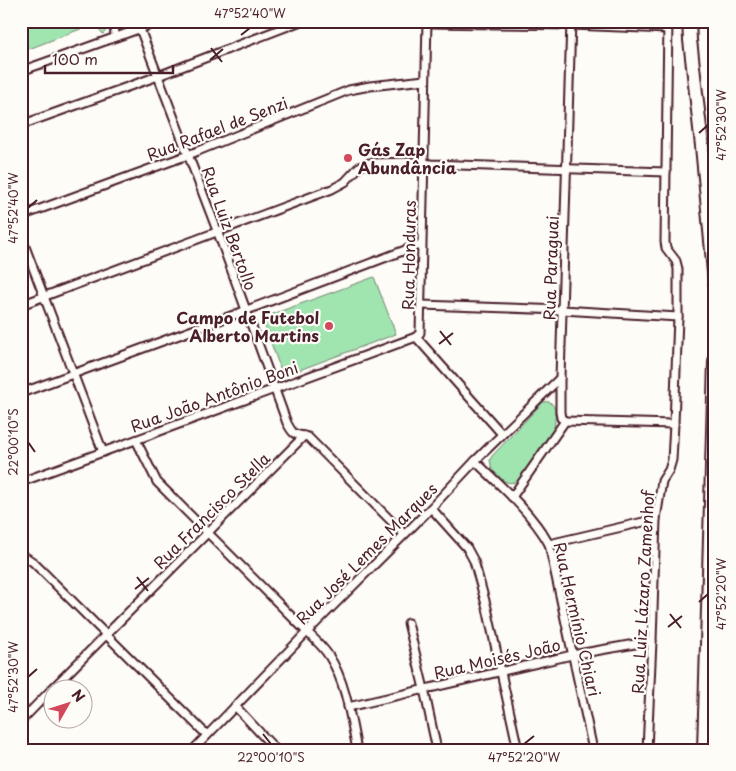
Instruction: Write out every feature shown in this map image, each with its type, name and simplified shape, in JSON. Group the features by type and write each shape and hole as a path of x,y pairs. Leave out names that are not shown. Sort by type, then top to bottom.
{"highway":[{"path":"689,21 715,283"},
{"path":"690,40 700,21"},
{"path":"704,750 715,361"}],"street":[{"path":"114,21 114,38"},
{"path":"21,71 161,21"},
{"path":"21,125 158,76 302,21"},
{"path":"425,22 668,25"},
{"name":"Rua Honduras","path":"416,337 420,333 421,305 426,80 425,22"},
{"name":"Rua Paraguai","path":"565,421 561,418 560,412 560,378 571,23"},
{"name":"Rua Luiz Lázaro Zamenhof","path":"647,750 656,519 662,481 669,470 672,460 678,317 678,269 676,261 666,248 665,242 668,25"},
{"name":"Rua Luiz Bertollo","path":"140,29 292,433 308,437 404,534"},
{"name":"Rua Rafael de Senzi","path":"21,216 188,155 350,90 426,80"},
{"path":"21,306 339,186 359,167 372,162 666,172"},
{"path":"21,236 103,452"},
{"path":"21,393 421,244"},
{"path":"421,305 562,310 678,317"},
{"path":"416,337 502,434"},
{"name":"Rua João Antônio Boni","path":"21,482 416,337"},
{"name":"Rua José Lemes Marques","path":"192,750 475,461 560,378"},
{"path":"512,497 565,421 674,424"},
{"name":"Rua Francisco Stella","path":"64,678 304,436"},
{"path":"136,440 157,482 330,657 340,677 357,750"},
{"name":"Rua Hermínio Chiari","path":"475,461 512,497 543,533 549,544 593,750"},
{"path":"431,508 467,548 474,561 487,608 518,750"},
{"path":"549,544 656,519"},
{"path":"21,554 33,562 207,735"},
{"path":"408,623 437,750"},
{"name":"Rua Moisés João","path":"348,707 572,655 652,641"},
{"name":"Rua Francisco Stella","path":"21,721 42,700"},
{"path":"235,706 276,750"}],"green space":[{"path":"21,21 80,21 83,28 21,52"},
{"path":"93,21 106,21 106,30 103,34"},
{"name":"Campo de Futebol Alberto Martins","path":"374,277 396,334 283,376 262,318"},
{"path":"543,402 550,402 555,410 551,438 520,480 511,483 504,481 492,470 490,460"},
{"path":"715,557 715,750 709,750"}],"place":[{"name":"Gás Zap Abundância","path":"348,158"},
{"name":"Campo de Futebol Alberto Martins","path":"329,326"}]}
